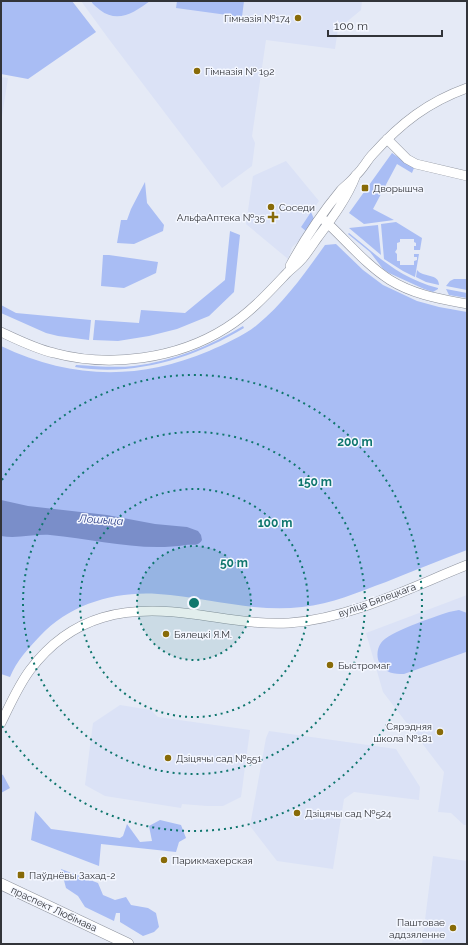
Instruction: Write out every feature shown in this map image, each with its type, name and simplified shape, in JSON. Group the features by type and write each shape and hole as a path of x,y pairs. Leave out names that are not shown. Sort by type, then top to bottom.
{"main road":[{"name":"праспект Любімава","path":"1,884 128,944"}],"street":[{"path":"1,332 16,340 54,353 82,358 111,360 149,356 171,351 197,342 227,328 274,289 287,273 302,259 325,220 349,192 356,175 372,155 403,123 442,98 467,88"},
{"path":"387,139 407,159 416,164 467,176"},
{"path":"325,220 376,270 391,281 432,298 467,304"},
{"name":"вуліца Бялецкага","path":"1,723 20,685 41,656 65,635 85,623 96,619 117,613 139,610 155,610 268,623 299,622 322,618 360,608 467,565"}],"shaded area":[{"path":"1,1 72,1 96,32 28,79 1,74"},
{"name":"Гімназія № 192","path":"81,1 362,1 361,10 338,29 335,49 266,40 252,136 255,143 252,166 222,188"},
{"path":"91,1 150,1 126,15 113,16 100,10"},
{"path":"177,1 244,1 242,17 176,8"},
{"path":"1,77 8,78 1,123"},
{"path":"392,153 414,168 412,173 397,164 373,209 394,220 364,224 349,213"},
{"path":"286,161 319,201 301,227 307,232 304,237 292,247 288,259 246,224 253,176"},
{"path":"145,182 147,203 164,225 163,231 134,244 117,243 121,220 127,220"},
{"path":"311,212 314,219 307,232 301,227"},
{"path":"396,222 422,238 420,250 414,250 416,243 414,242 414,239 400,239 400,242 397,243 397,249 395,252 397,254 397,261 400,261 400,265 414,265 414,261 417,260 417,257 414,257 414,254 419,254 415,277 384,259 381,224"},
{"path":"378,225 381,255 349,228"},
{"path":"230,231 240,235 234,292 209,316 177,329 149,336 118,341 93,340 95,320 139,323 141,310 185,313 225,280"},
{"path":"349,233 401,273 438,289 433,292 389,273 383,269 370,252 348,234"},
{"path":"336,244 363,270 383,285 417,301 467,312 467,550 345,597 302,607 266,608 158,594 126,595 94,602 79,608 52,625 19,660 10,677 1,674 1,346 27,357 53,365 79,370 104,372 130,371 156,368 182,361 227,343 257,325 276,307 302,277 325,245"},
{"path":"103,255 158,262 156,273 124,288 101,286"},
{"path":"417,270 423,274 434,277 438,281 439,285 426,282 416,277"},
{"path":"454,279 467,279 467,290 446,286"},
{"path":"446,289 467,293 467,298 449,295"},
{"path":"1,305 16,313 91,320 89,340 46,333 1,313"},
{"path":"243,326 244,328 225,339 205,348 163,362 141,367 119,369 75,367 76,365 127,367 149,364 191,352 218,340"},
{"name":"Сярэдняя школа №181","path":"467,595 467,825 464,825 451,813 438,812 444,772 383,692 366,633"},
{"path":"459,610 467,613 466,652 404,674 390,672 382,667 378,659 378,653 381,643 385,639 392,634 412,625"},
{"name":"Дзіцячы сад №551","path":"120,705 151,710 158,717 250,730 241,797 223,806 182,804 181,808 105,796 85,785 93,723"},
{"name":"Дзіцячы сад №524","path":"269,731 396,749 420,787 419,800 354,792 344,799 333,869 277,861 250,826 266,738"},
{"path":"1,774 10,788 1,793"},
{"path":"35,811 51,829 120,838 123,836 127,824 140,842 152,841 149,826 160,820 181,825 186,838 179,842 176,852 101,844 99,866 31,840"},
{"path":"433,856 467,861 467,944 422,944"},
{"path":"61,869 98,883 103,895 115,900 126,897 131,905 148,908 156,913 159,927 154,932 143,936 120,922 120,913 116,913 114,921 85,907 78,896 66,888"}],"water":[{"name":"Лошыца","path":"1,500 28,506 107,515 155,524 187,527 198,531 202,540 199,544 195,545 152,547 50,535 13,537 1,536"}],"place":[{"name":"Гімназія №174","path":"298,18"},
{"name":"Гімназія № 192","path":"197,71"},
{"name":"Дворышча","path":"365,188"},
{"name":"Соседи","path":"271,207"},
{"name":"АльфаАптека №35","path":"273,217"},
{"name":"Бялецкі Я.М.","path":"166,634"},
{"name":"Быстромаг","path":"330,665"},
{"name":"Сярэдняя школа №181","path":"440,732"},
{"name":"Дзіцячы сад №551","path":"168,758"},
{"name":"Дзіцячы сад №524","path":"297,813"},
{"name":"Парикмахерская","path":"164,860"},
{"name":"Паўднёвы Захад-2","path":"21,875"},
{"name":"Паштовае аддзяленне","path":"453,928"}]}
